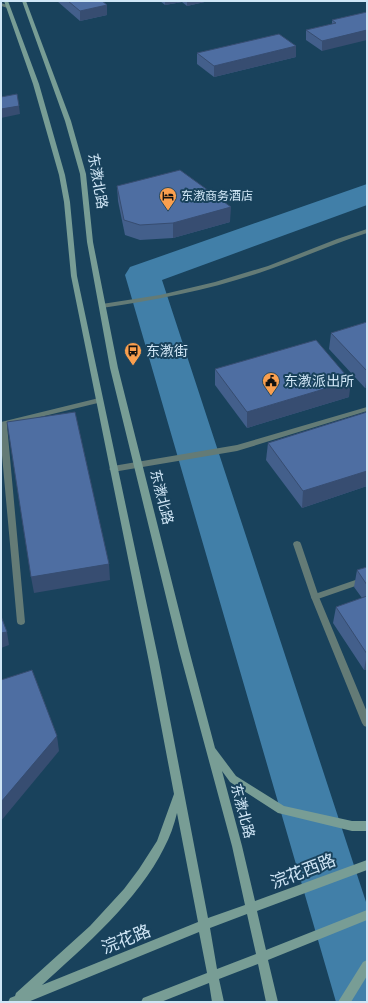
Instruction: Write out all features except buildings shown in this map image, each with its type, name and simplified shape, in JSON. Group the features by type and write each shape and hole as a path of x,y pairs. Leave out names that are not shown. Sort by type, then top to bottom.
{"main road":[{"name":"东漖北路","path":"24,1 59,94 80,158 86,190 90,242 114,368 182,643 237,846 272,1002"},
{"path":"5,4 36,84 62,175 67,202 74,276 180,793 218,1002"},
{"path":"210,747 233,779 282,810 352,826 367,826"},
{"path":"15,1002 80,944 123,900 157,850 180,793"},
{"name":"浣花西路","path":"251,909 367,865"},
{"name":"浣花路","path":"15,1002 204,925 251,909"},
{"path":"147,1002 367,915"},
{"path":"344,1002 367,966"}],"street":[{"path":"102,306 133,302 179,293 256,272 367,231"},
{"path":"20,622 2,424 99,400"},
{"path":"113,469 237,448 365,412"},
{"path":"297,544 315,597 367,723"},
{"path":"315,597 367,579"}],"waterway":[{"path":"367,194 143,275 367,1001"}],"place":[{"name":"东漖商务酒店","path":"168,211"},
{"name":"东漖街","path":"133,366"},
{"name":"东漖派出所","path":"271,396"}]}
